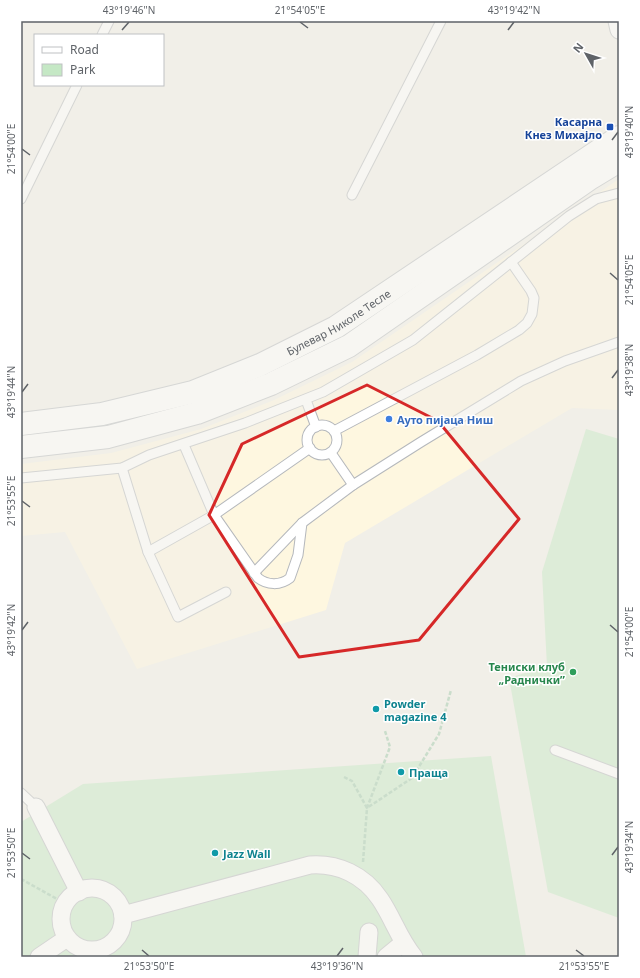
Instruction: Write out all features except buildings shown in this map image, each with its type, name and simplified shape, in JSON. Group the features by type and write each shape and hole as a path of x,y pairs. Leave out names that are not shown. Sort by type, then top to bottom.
{"main road":[{"name":"Булевар Николе Тесле","path":"21,424 102,414 193,392 260,365 336,327 619,136"},
{"name":"Булевар Николе Тесле","path":"21,447 108,437 198,413 271,384 349,346 591,178 619,161"}],"street":[{"path":"617,21 619,30"},
{"path":"36,807 79,892"},
{"path":"123,915 310,865 324,864 339,867 363,881 380,899 403,943 414,957"},
{"path":"87,889 103,890 116,900 123,915 120,931 110,944 87,953 68,938 61,921 66,904 79,892 87,889"},
{"path":"367,957 370,932"},
{"path":"39,957 68,938"},
{"path":"386,957 403,943"}],"lane":[{"path":"102,34 109,21"},
{"path":"352,195 441,21"},
{"path":"21,198 77,86"},
{"path":"21,478 122,468 149,455 306,400 339,384 413,340 569,216 596,199 619,193"},
{"path":"334,431 477,355 519,330 527,323 532,314 534,298 531,290 511,262"},
{"path":"254,573 302,523 353,485 521,381 565,361 619,342"},
{"path":"306,400 316,427"},
{"path":"326,426 334,431 337,436 337,445 331,452 322,455 313,452 310,448 308,438 312,429 316,427 326,426"},
{"path":"184,444 214,514 254,573 263,582 272,584 286,581 290,578 298,554 302,523"},
{"path":"148,552 214,514 310,448"},
{"path":"331,452 353,485"},
{"path":"122,468 148,552 178,617 226,592"},
{"path":"555,750 619,774"},
{"path":"21,793 36,807"}],"path":[{"path":"367,808 412,778 439,734 451,690"},
{"path":"363,881 367,808 390,747 385,731"},
{"path":"344,777 352,781 367,808"},
{"path":"21,878 66,904"}],"highlighted area":[{"path":"367,385 438,421 519,519 419,640 299,657 209,515 242,444"}],"shaded area":[{"name":"Ауто пијаца Ниш","path":"619,179 619,410 572,408 345,543 326,610 137,669 65,532 21,536 21,464 111,453 201,429 274,400 352,362"}],"green space":[{"name":"Тениски клуб „Раднички”","path":"586,429 619,439 619,918 548,892 509,678 547,666 542,572"},
{"path":"491,756 526,957 21,957 21,822 83,784"}],"place":[{"name":"Касарна Кнез Михајло","path":"610,127"},
{"name":"Ауто пијаца Ниш","path":"389,419"},
{"name":"Тениски клуб „Раднички”","path":"573,672"},
{"name":"Powder magazine 4","path":"376,709"},
{"name":"Праща","path":"401,772"},
{"name":"Jazz Wall","path":"215,853"}]}
